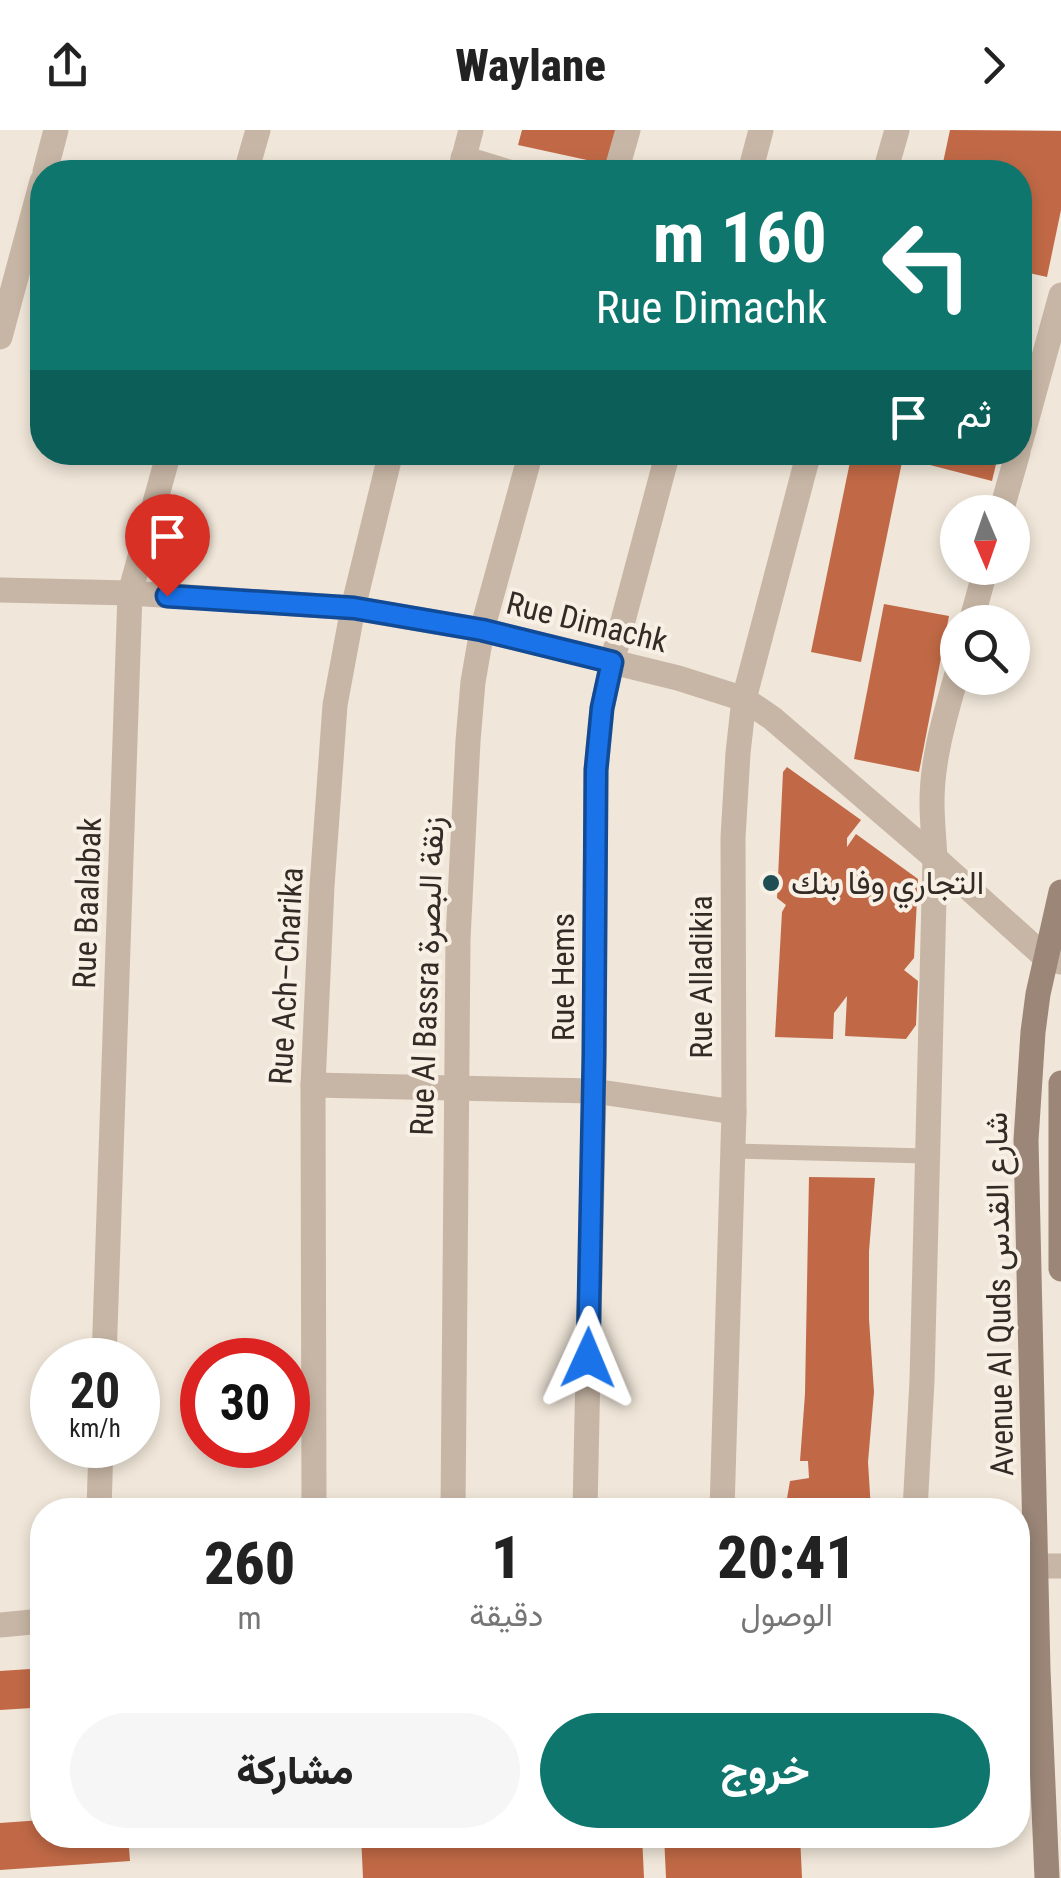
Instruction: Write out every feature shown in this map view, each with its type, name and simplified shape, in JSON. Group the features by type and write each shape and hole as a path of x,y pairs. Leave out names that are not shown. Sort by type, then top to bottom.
{"main road":[{"name":"Avenue Al Quds شارع القدس","path":"1047,1878 1038,1688 1026,1140 1033,1032 1053,960 1061,892"},
{"name":"Avenue Al Quds شارع القدس","path":"1061,1083 1061,1268"}],"street":[{"path":"48,160 56,130"},
{"path":"249,160 258,130"},
{"path":"462,160 471,130"},
{"path":"619,160 628,130"},
{"path":"753,160 761,130"},
{"path":"888,160 897,130"},
{"path":"0,337 30,226"},
{"path":"1032,400 1061,295"},
{"name":"Rue Baalabak","path":"105,1338 130,593 164,465"},
{"name":"Rue Ach–Charika","path":"314,1498 313,1085 322,886 335,705 388,465"},
{"name":"Rue Al Bassra زنقة البصرة","path":"453,1498 458,938 466,760 482,630 527,465"},
{"name":"Rue Hems","path":"586,1498 596,770 602,708 612,662 665,465"},
{"name":"Rue Alladikia","path":"722,1498 734,1112 733,838 738,753 744,699 806,465"},
{"path":"1006,495 1014,465"},
{"name":"Rue Dimachk","path":"0,590 130,593 354,608 482,630 678,678 744,699 772,718 1053,960"},
{"path":"916,1498 936,858 932,803 934,766 952,695"},
{"path":"313,1085 594,1091 734,1112"},
{"path":"100,1498 101,1468"},
{"path":"0,1625 30,1622"}],"lane":[{"path":"733,1151 926,1156"}],"building":[{"path":"522,130 618,130 611,160 587,160 518,145"},
{"path":"950,130 1061,131 1061,210 1047,277 1032,274 1032,160 944,160"},
{"path":"849,465 901,465 861,662 811,652"},
{"path":"930,465 996,465 992,481"},
{"path":"884,604 940,614 940,663 919,772 854,759"},
{"path":"787,767 861,820 847,838 847,847 856,834 918,879 914,958 904,970 918,981 916,1025 906,1039 845,1036 847,996 834,1013 833,1039 775,1037 782,912 786,905 777,898 783,772"},
{"path":"809,1177 875,1178 869,1251 874,1392 868,1462 870,1498 787,1498 790,1481 809,1478 808,1461 800,1461"},
{"path":"30,1669 30,1708 0,1710 0,1671"},
{"path":"30,1821 30,1848 129,1848 130,1861 0,1870 0,1823"},
{"path":"362,1848 643,1848 644,1878 363,1878"},
{"path":"665,1848 801,1848 802,1878 666,1878"}],"place":[{"name":"التجاري وفا بنك","path":"771,883"}],"route":[{"path":"167,596 354,608 482,630 612,662 602,708 596,770 588,1358"}]}
